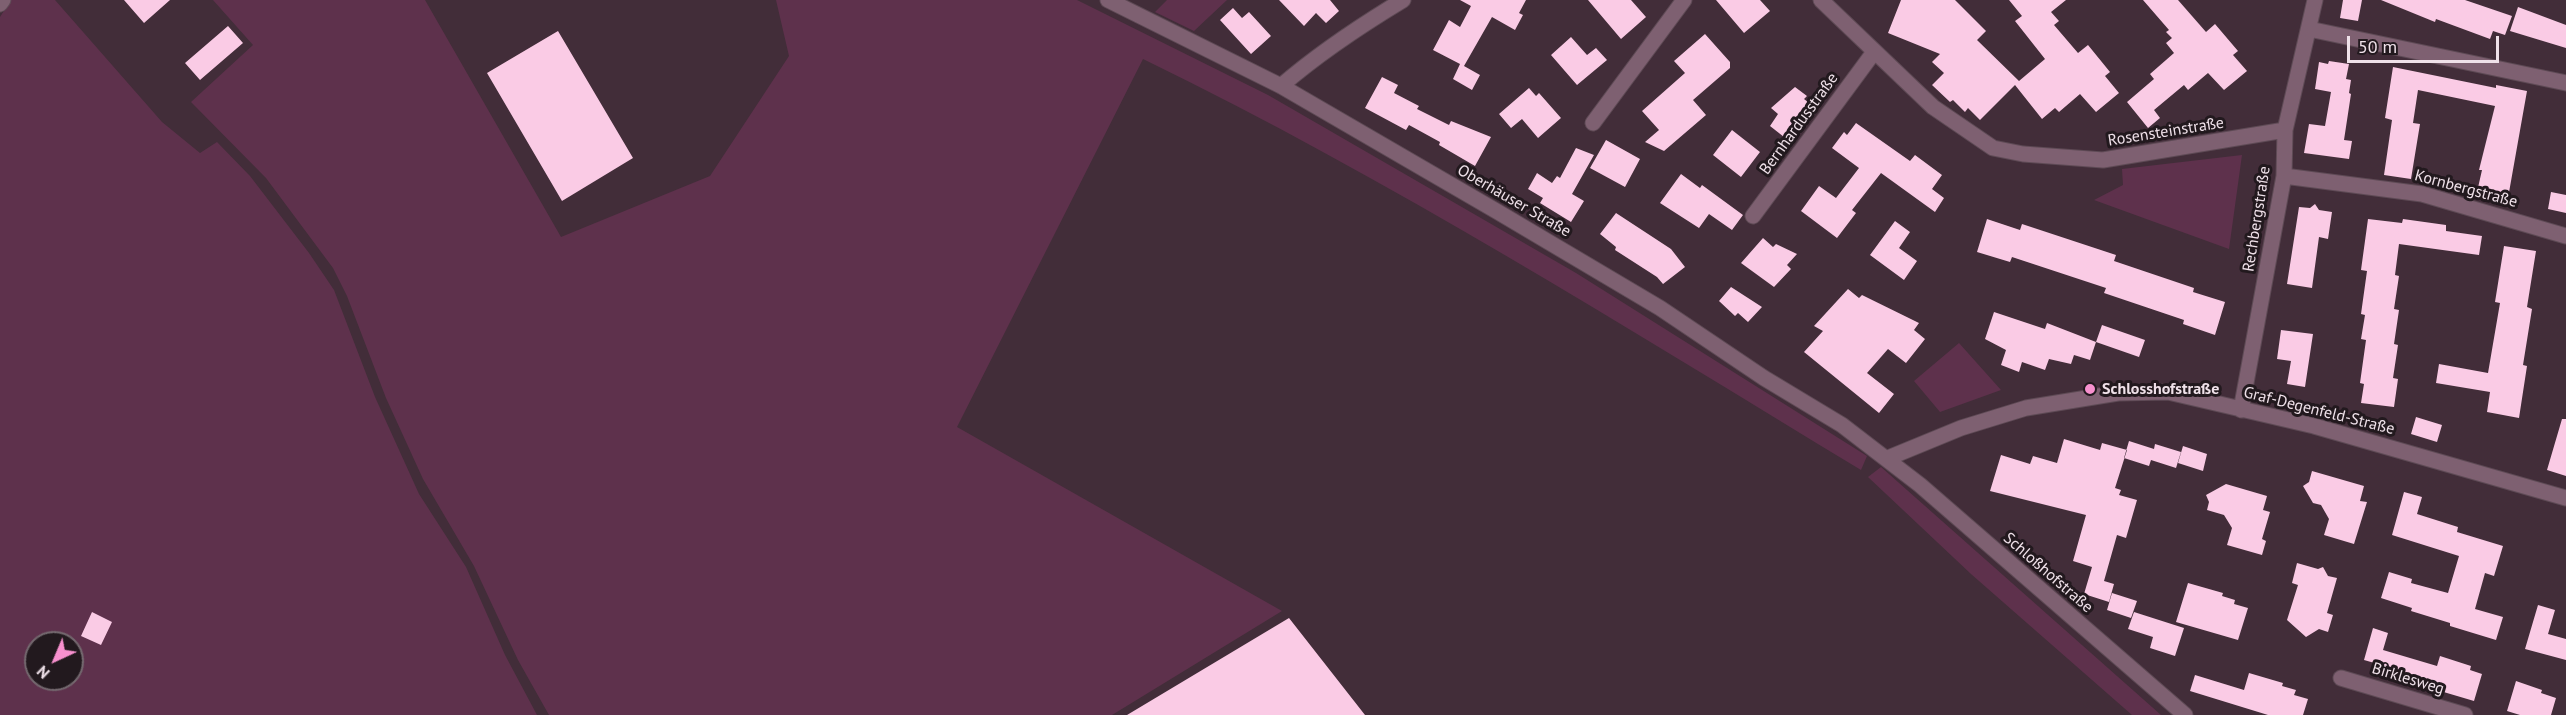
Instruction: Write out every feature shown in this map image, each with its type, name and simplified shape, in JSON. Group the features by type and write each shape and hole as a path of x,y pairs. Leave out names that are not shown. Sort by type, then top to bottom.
{"street":[{"path":"0,4 3,0"},
{"name":"Oberhäuser Straße","path":"1108,0 1281,86 1660,308 1764,378 1842,425 1888,458"},
{"path":"1281,86 1307,63 1357,28 1403,0"},
{"path":"1593,123 1684,0"},
{"name":"Rosensteinstraße","path":"1821,0 1933,107 1993,148 2023,154 2103,160 2285,130"},
{"name":"Rechbergstraße","path":"2241,410 2284,176 2285,130 2315,0"},
{"path":"2309,29 2566,83"},
{"name":"Bernhardusstraße","path":"1753,216 1874,52"},
{"name":"Kornbergstraße","path":"2284,176 2422,194 2566,236"},
{"name":"Graf-Degenfeld-Straße","path":"1888,458 1961,428 2026,408 2118,393 2168,392 2314,426 2566,498"},
{"name":"Schloßhofstraße","path":"1888,458 2185,715"},
{"name":"Birklesweg","path":"2342,678 2465,715"}],"shaded area":[{"path":"11,0 55,0 162,122 200,153 217,142 250,176 309,253 334,290 375,397 419,494 466,567 505,655 537,715 0,715 0,17"},
{"path":"213,0 425,0 561,237 710,176 789,56 776,0 1077,0 1268,95 1576,273 1867,456 1861,470 1507,256 1327,154 1143,59 957,427 1282,611 1112,715 549,715 518,660 474,566 423,479 386,398 347,296 333,268 266,178 191,102 253,45"},
{"path":"1167,0 1227,0 1194,31 1155,12"},
{"path":"2242,155 2229,249 2094,200 2123,185 2122,169"},
{"path":"1959,343 2001,390 1940,412 1914,381"},
{"path":"1881,467 2161,715 2132,715 1971,574 1868,477"}],"building":[{"path":"124,0 170,0 144,23"},
{"path":"1279,0 1330,0 1339,11 1326,23 1316,13 1304,26"},
{"path":"1460,0 1526,0 1519,13 1523,15 1515,30 1492,17 1464,66 1480,75 1472,90 1453,79 1460,64 1433,50 1449,20 1460,27 1471,6"},
{"path":"1588,0 1631,0 1646,17 1621,39"},
{"path":"1716,0 1760,0 1770,11 1744,33"},
{"path":"1901,0 1955,0 1986,31 1977,40 2019,81 2045,59 2015,21 2022,16 2009,0 2066,0 2051,12 2059,21 2054,25 2078,53 2088,45 2110,72 2105,76 2119,93 2096,112 2080,94 2059,112 2055,108 2042,119 2015,85 1980,120 1968,108 1965,112 1953,100 1950,102 1932,85 1944,73 1932,62 1940,54 1888,33"},
{"path":"2143,0 2178,0 2206,32 2215,24 2238,51 2233,55 2247,71 2224,90 2208,73 2188,90 2184,85 2154,110 2160,118 2148,128 2127,102 2154,79 2150,74 2174,53 2166,43 2172,38 2166,32 2169,30"},
{"path":"2343,0 2362,0 2358,21 2340,18"},
{"path":"2381,0 2465,0 2512,16 2505,35 2493,31 2490,39 2436,19 2435,22"},
{"path":"2518,7 2566,25 2566,48 2510,31"},
{"path":"1233,8 1242,18 1249,12 1271,36 1251,54 1220,20"},
{"path":"228,26 243,43 200,80 185,63"},
{"path":"558,31 633,158 562,201 487,73"},
{"path":"1705,34 1730,62 1730,68 1693,100 1706,115 1664,151 1645,142 1659,130 1642,111 1685,73 1674,61"},
{"path":"1571,37 1587,55 1596,48 1607,60 1577,85 1551,55"},
{"path":"2329,61 2349,64 2346,79 2351,80 2349,93 2351,94 2344,140 2352,141 2349,159 2304,153 2309,124 2325,126 2331,92 2315,89 2319,62 2328,64"},
{"path":"2393,67 2496,88 2496,85 2527,91 2508,198 2477,192 2482,170 2479,170 2495,106 2418,90 2413,123 2420,124 2411,179 2384,175 2392,120 2385,118"},
{"path":"1382,77 1398,85 1394,93 1419,106 1417,109 1449,125 1451,121 1491,137 1475,166 1439,145 1440,142 1409,125 1406,130 1365,108"},
{"path":"1795,87 1807,96 1804,99 1818,110 1805,127 1796,120 1784,137 1770,126 1778,114 1771,108"},
{"path":"1529,88 1536,96 1539,93 1561,118 1538,138 1522,119 1511,128 1499,114"},
{"path":"1856,123 1910,161 1915,155 1942,175 1932,189 1944,198 1935,212 1881,173 1852,210 1856,213 1837,238 1801,211 1819,186 1836,198 1859,168 1832,148 1844,132 1847,135"},
{"path":"1732,130 1760,152 1741,177 1713,155"},
{"path":"1606,140 1640,159 1625,187 1590,168"},
{"path":"1576,148 1594,155 1572,194 1584,201 1571,222 1540,203 1543,198 1528,189 1537,173 1552,183 1557,176 1560,178"},
{"path":"1681,174 1700,188 1702,185 1743,215 1732,230 1709,214 1699,228 1660,203"},
{"path":"2551,192 2566,195 2566,213 2548,209"},
{"path":"2315,204 2319,210 2332,212 2328,239 2319,237 2312,288 2287,284 2299,207 2310,208"},
{"path":"1616,213 1671,249 1685,267 1663,284 1657,277 1615,250 1616,247 1600,234"},
{"path":"1987,219 2020,230 2022,224 2116,255 2114,261 2194,288 2193,292 2225,302 2215,335 2183,324 2184,320 2104,293 2106,288 2012,257 2010,262 1977,252"},
{"path":"2368,219 2402,223 2403,219 2446,225 2446,231 2482,236 2479,255 2399,244 2395,275 2399,276 2394,309 2399,310 2394,344 2398,345 2393,378 2398,379 2394,407 2361,403 2364,384 2360,383 2366,340 2361,339 2365,315 2361,314 2367,271 2361,270"},
{"path":"1895,221 1910,232 1899,248 1917,261 1904,280 1870,255"},
{"path":"1763,238 1773,247 1776,244 1797,254 1787,265 1791,269 1774,287 1741,263"},
{"path":"2504,246 2536,251 2527,307 2532,309 2523,365 2527,366 2519,418 2487,412 2490,392 2436,383 2439,364 2488,373 2500,303 2495,302"},
{"path":"1731,287 1762,307 1748,322 1738,313 1735,316 1719,301"},
{"path":"1848,289 1859,298 1862,295 1919,323 1914,330 1925,339 1906,363 1888,349 1867,373 1894,394 1879,413 1804,352 1823,331 1814,326"},
{"path":"1994,312 2045,329 2047,323 2096,342 2090,360 2074,355 2071,364 2049,359 2045,370 2022,362 2019,372 2001,365 2006,350 1985,339"},
{"path":"2102,325 2145,340 2139,357 2096,342"},
{"path":"2281,330 2313,334 2305,387 2287,384 2291,361 2277,359"},
{"path":"2416,417 2442,425 2437,442 2411,434"},
{"path":"2562,419 2566,419 2566,476 2547,470"},
{"path":"2064,439 2100,450 2102,443 2127,450 2115,488 2121,490 2119,495 2137,500 2126,538 2117,535 2104,581 2114,584 2109,602 2084,594 2092,567 2073,561 2086,515 1990,491 2001,455 2030,464 2033,456 2057,463"},
{"path":"2129,441 2154,449 2155,444 2181,452 2176,468 2151,460 2149,466 2124,458"},
{"path":"2183,446 2207,454 2203,471 2178,463"},
{"path":"2312,471 2364,486 2360,501 2367,502 2354,544 2324,535 2329,519 2321,505 2313,503 2303,486 2309,482"},
{"path":"2226,484 2267,496 2263,510 2270,512 2262,539 2266,541 2262,555 2227,545 2232,528 2224,515 2207,510 2209,502 2206,495"},
{"path":"2404,492 2422,497 2417,514 2458,527 2457,532 2503,546 2494,576 2485,573 2475,609 2503,617 2496,640 2450,626 2450,623 2411,611 2412,608 2381,598 2389,572 2412,579 2411,583 2448,593 2459,556 2392,535"},
{"path":"2297,563 2318,569 2323,567 2328,576 2337,578 2327,613 2333,615 2328,632 2319,629 2306,637 2287,620 2298,585 2292,583"},
{"path":"2188,583 2223,593 2222,596 2235,600 2234,604 2248,608 2238,640 2176,622"},
{"path":"2112,593 2137,601 2131,618 2107,610"},
{"path":"2538,605 2555,610 2548,634 2566,639 2566,660 2525,649"},
{"path":"92,612 112,622 101,645 84,637 83,631"},
{"path":"2134,612 2184,628 2175,656 2150,648 2153,637 2128,629"},
{"path":"1289,618 1365,715 1127,715"},
{"path":"2373,628 2388,633 2383,650 2437,666 2440,656 2471,666 2470,670 2482,674 2474,701 2376,672 2378,664 2364,660"},
{"path":"2249,673 2283,683 2282,686 2296,690 2294,695 2308,699 2303,715 2268,715 2190,691 2195,675 2244,690"},
{"path":"2516,681 2542,690 2541,693 2556,698 2551,715 2520,715 2507,711"}],"place":[{"name":"Schlosshofstraße","path":"2090,389"}]}
